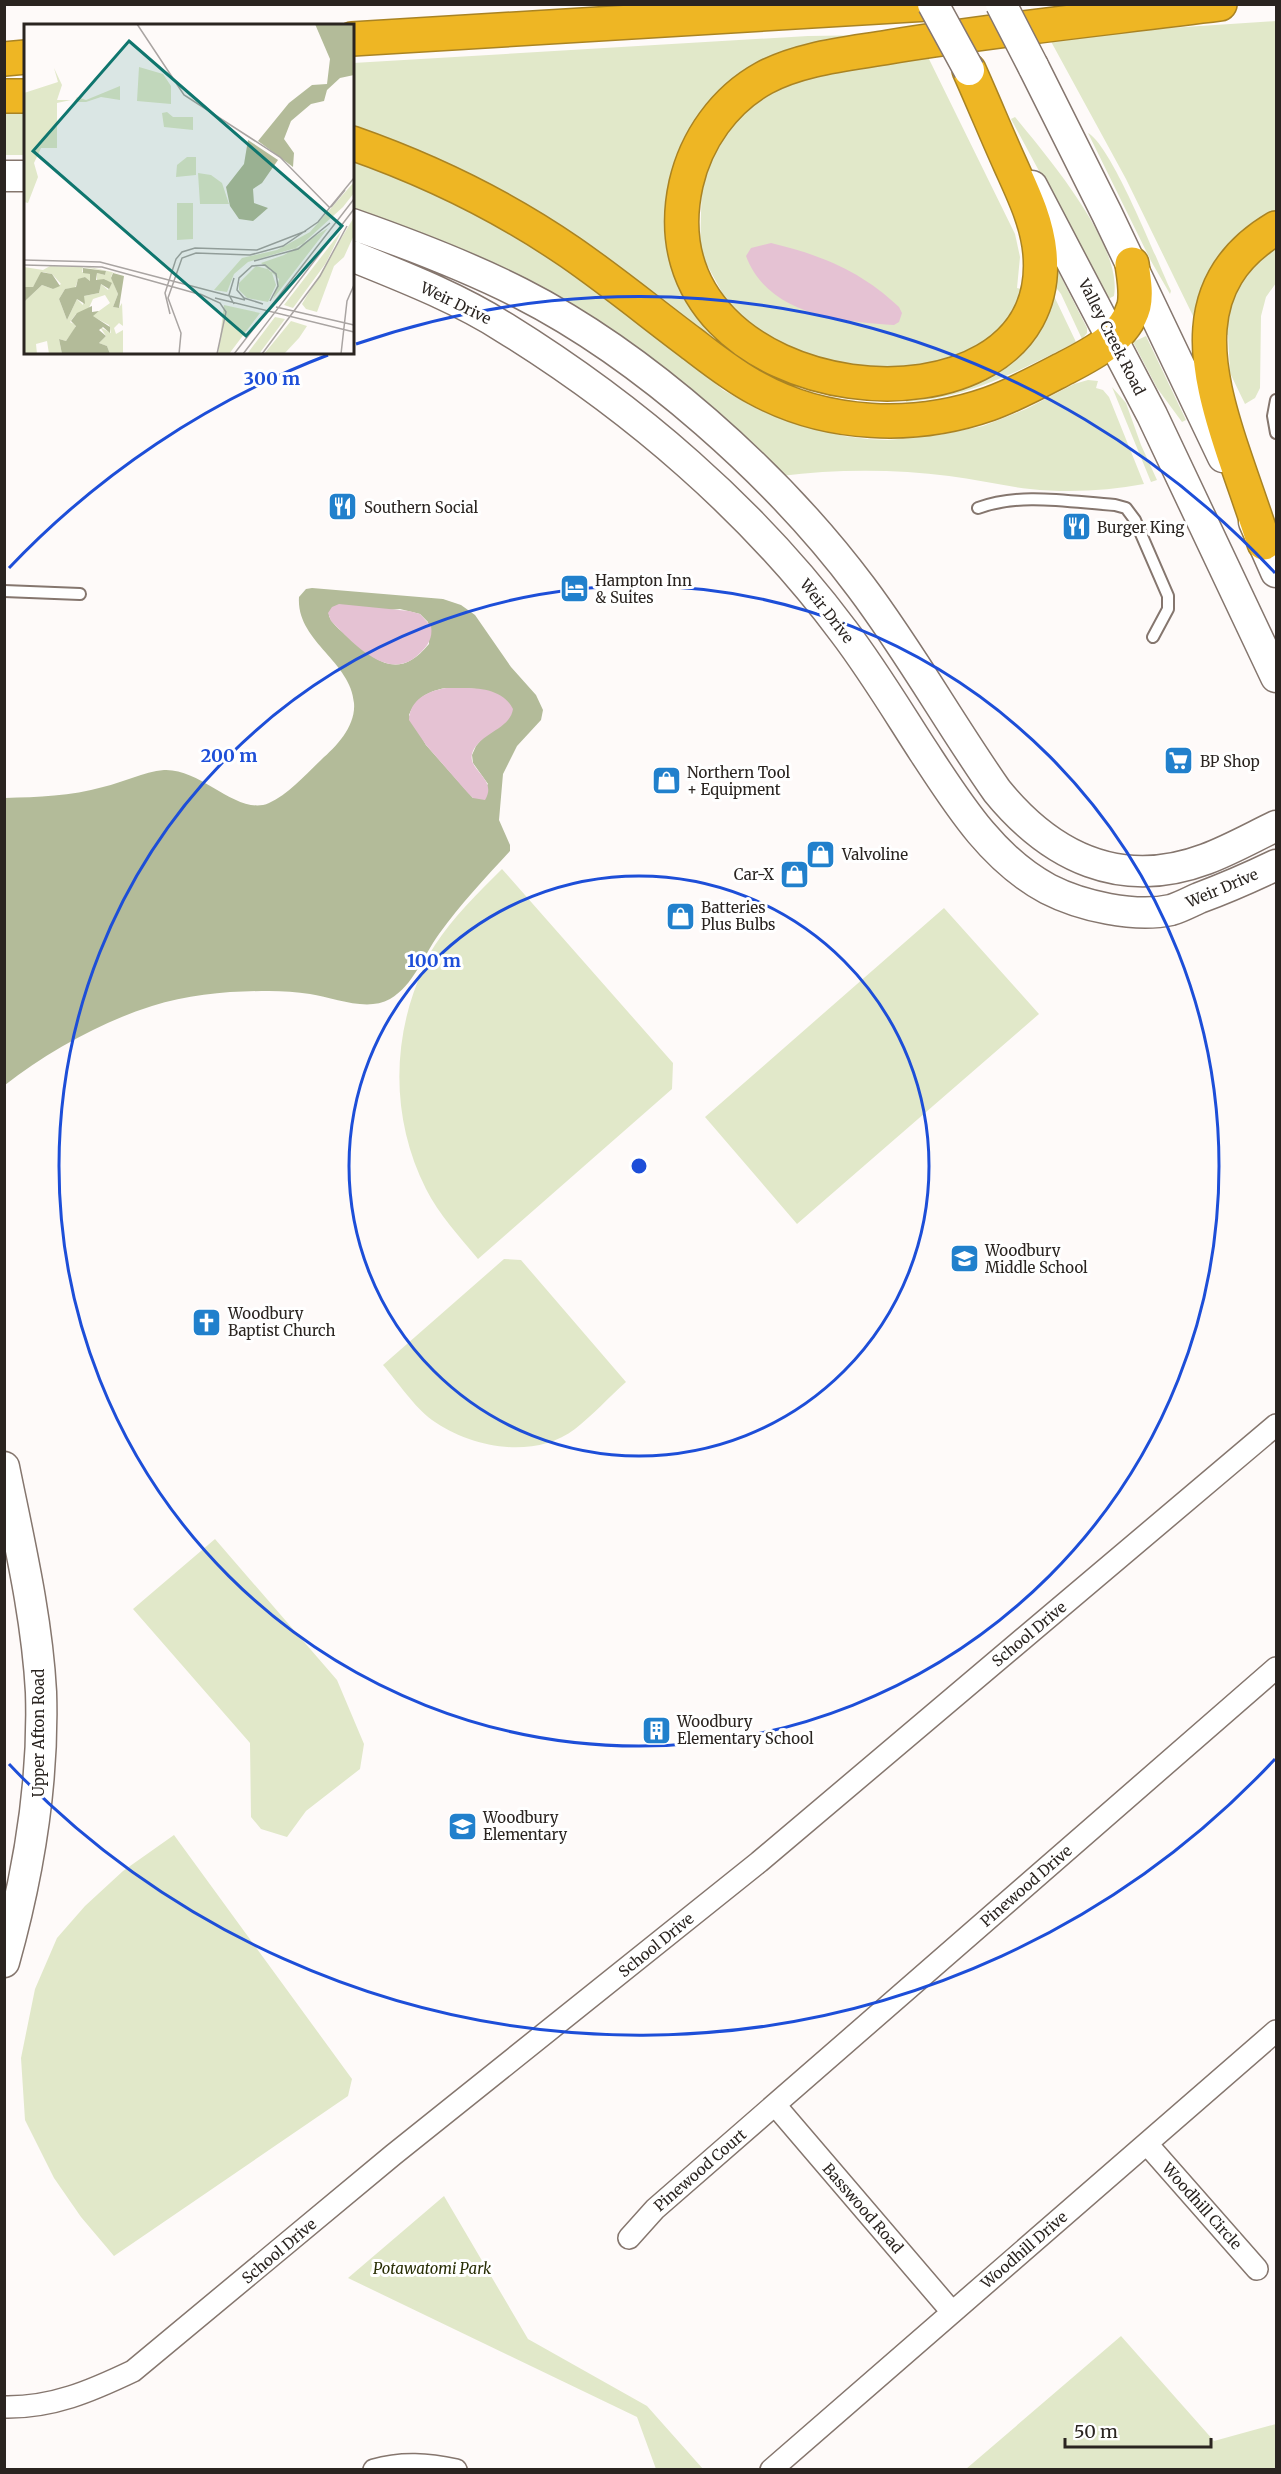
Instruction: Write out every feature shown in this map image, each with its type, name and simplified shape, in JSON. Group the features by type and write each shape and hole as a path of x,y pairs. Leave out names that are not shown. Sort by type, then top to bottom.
{"highway":[{"path":"354,39 928,4"},
{"path":"969,70 1037,231 1041,264 1039,286 1031,309 1013,337 992,356 958,372 912,382 870,385 832,380 795,368 753,347 732,331 710,308 693,275 684,241 683,205 690,171 702,140 722,113 748,88 772,74 792,67 879,48 1220,4"},
{"path":"4,59 24,57"},
{"path":"4,96 24,96"},
{"path":"354,144 428,172 502,209 571,253 733,374 773,397 817,412 860,419 922,419 959,413 1023,390 1088,356 1113,337 1126,322 1134,306 1132,264"},
{"path":"1270,557 1215,395 1209,358 1209,338 1215,304 1225,279 1248,249 1276,228"}],"street":[{"name":"Valley Creek Road","path":"933,4 1113,337 1276,677"},
{"path":"1001,4 1132,264 1270,557"},
{"path":"4,176 24,176"},
{"path":"354,225 451,262 522,294 612,348 666,389 719,435 767,479 836,555 890,629 997,791 1013,811 1044,838 1071,856 1103,867 1131,871 1170,868 1205,859 1276,826"},
{"name":"Weir Drive","path":"354,257 452,299 505,327 641,423 733,505 773,545 846,634 952,794 993,847 1016,869 1050,890 1092,906 1130,912 1171,910 1276,865"},
{"name":"School Drive","path":"4,2407 29,2407 89,2392 133,2371 393,2156 759,1862 1276,1425"},
{"name":"Upper Afton Road","path":"4,1467 35,1637 40,1691 41,1746 38,1801 30,1859 4,1962"},
{"name":"Pinewood Drive","path":"775,2105 1276,1668"},
{"name":"Woodhill Drive","path":"771,2469 1276,2031"},
{"name":"Pinewood Court","path":"629,2238 655,2209 775,2105"},
{"name":"Basswood Road","path":"775,2105 952,2312"},
{"name":"Woodhill Circle","path":"1147,2144 1257,2269"},
{"path":"374,2469 390,2465 420,2464 456,2469"}],"lane":[{"path":"1276,400 1273,416 1276,433"},
{"path":"978,508 1003,500 1020,499 1115,505 1126,508 1135,520 1168,596 1168,609 1152,637"},
{"path":"4,591 80,594"}],"green space":[{"path":"1276,21 1276,216 1196,322 1126,179 1048,36"},
{"path":"878,35 782,57 671,206 761,365 759,368 694,327 354,135 354,63 808,36"},
{"path":"927,55 1015,234 1020,257 1017,288 1026,290 1003,332 937,368 822,366 736,318 700,252 702,175 729,125 769,91 829,71"},
{"path":"4,103 24,104 24,155 5,155"},
{"path":"1015,117 1063,177 1095,227 1107,252 1114,275 1114,296 1108,299 1011,119"},
{"path":"1088,133 1098,142 1121,181 1145,231 1171,291 1170,294 1151,261"},
{"path":"354,154 500,219 674,348 723,390 757,409 799,425 844,436 888,440 939,435 983,426 1026,409 1074,384 1088,380 1098,381 1096,388 1103,390 1109,397 1144,484 1102,490 1059,491 908,472 844,471 781,476 715,416 354,213"},
{"path":"1276,241 1276,283 1266,297 1261,316 1260,388 1255,398 1245,404 1230,373 1228,335 1219,334 1232,288"},
{"path":"1056,267 1087,328 1087,333 1082,339 1061,294 1051,281 1051,270"},
{"path":"1049,291 1054,296 1076,342 1015,372 973,389 906,402 906,395 932,391"},
{"path":"1146,336 1186,420 1182,422 1157,388 1133,342"},
{"path":"1112,387 1126,403 1157,480 1151,482"},
{"path":"306,589 443,599 461,605 475,615 511,667 536,695 543,710 541,720 517,746 503,774 499,820 510,845 510,851 447,923 406,986 390,999 381,1003 361,1004 310,994 269,991 225,993 181,999 152,1006 94,1029 39,1061 5,1085 5,798 91,790 164,770 178,771 192,776 232,798 257,806 269,803 283,795 339,742 349,727 354,711 351,688 344,675 314,639 300,612 299,597","holes":["400,609 420,614 428,622 429,644 409,662 399,664 380,661 371,655 338,629 329,616","446,688 489,692 504,699 510,705 476,746 472,755 473,763 488,784 473,798 426,745 409,715 423,696"]},
{"path":"502,869 673,1063 672,1089 478,1259 450,1226 426,1189 406,1135 399,1079 405,1023 423,969 442,935 475,896"},
{"path":"944,908 1039,1014 797,1224 705,1117"},
{"path":"504,1259 521,1260 626,1382 575,1429 559,1439 541,1445 503,1447 465,1438 448,1430 419,1409 383,1365"},
{"path":"215,1539 337,1680 364,1744 360,1769 306,1811 287,1837 261,1829 251,1817 250,1743 133,1609"},
{"path":"174,1835 352,2079 348,2096 114,2256 81,2217 54,2178 25,2120 21,2058 35,1989 57,1938 85,1906 123,1871"},
{"name":"Potawatomi Park","path":"444,2196 528,2339 647,2406 703,2469 656,2469 637,2417 348,2278"},
{"path":"1121,2336 1214,2441 1276,2424 1276,2469 966,2469"}],"shaded area":[{"path":"771,243 807,253 855,274 885,294 899,307 902,313 899,322 894,325 851,321 808,311 788,303 756,276 746,256 751,248"},
{"path":"339,604 420,614 431,626 429,642 419,654 407,662 396,664 372,657 360,649 331,621 328,613 332,607"},
{"path":"446,688 475,688 493,692 508,701 513,709 506,722 481,741 472,754 474,765 488,786 485,800 473,798 467,792 426,745 409,720 416,701 433,691"}],"place":[{"name":"Southern Social","path":"343,507"},
{"name":"Burger King","path":"1076,527"},
{"name":"Hampton Inn & Suites","path":"574,589"},
{"name":"BP Shop","path":"1179,761"},
{"name":"Northern Tool + Equipment","path":"666,781"},
{"name":"Valvoline","path":"821,854"},
{"name":"Car-X","path":"795,874"},
{"name":"Batteries Plus Bulbs","path":"680,916"},
{"name":"Woodbury Middle School","path":"964,1259"},
{"name":"Woodbury Baptist Church","path":"207,1322"},
{"name":"Woodbury Elementary School","path":"656,1730"},
{"name":"Woodbury Elementary","path":"462,1826"}]}
